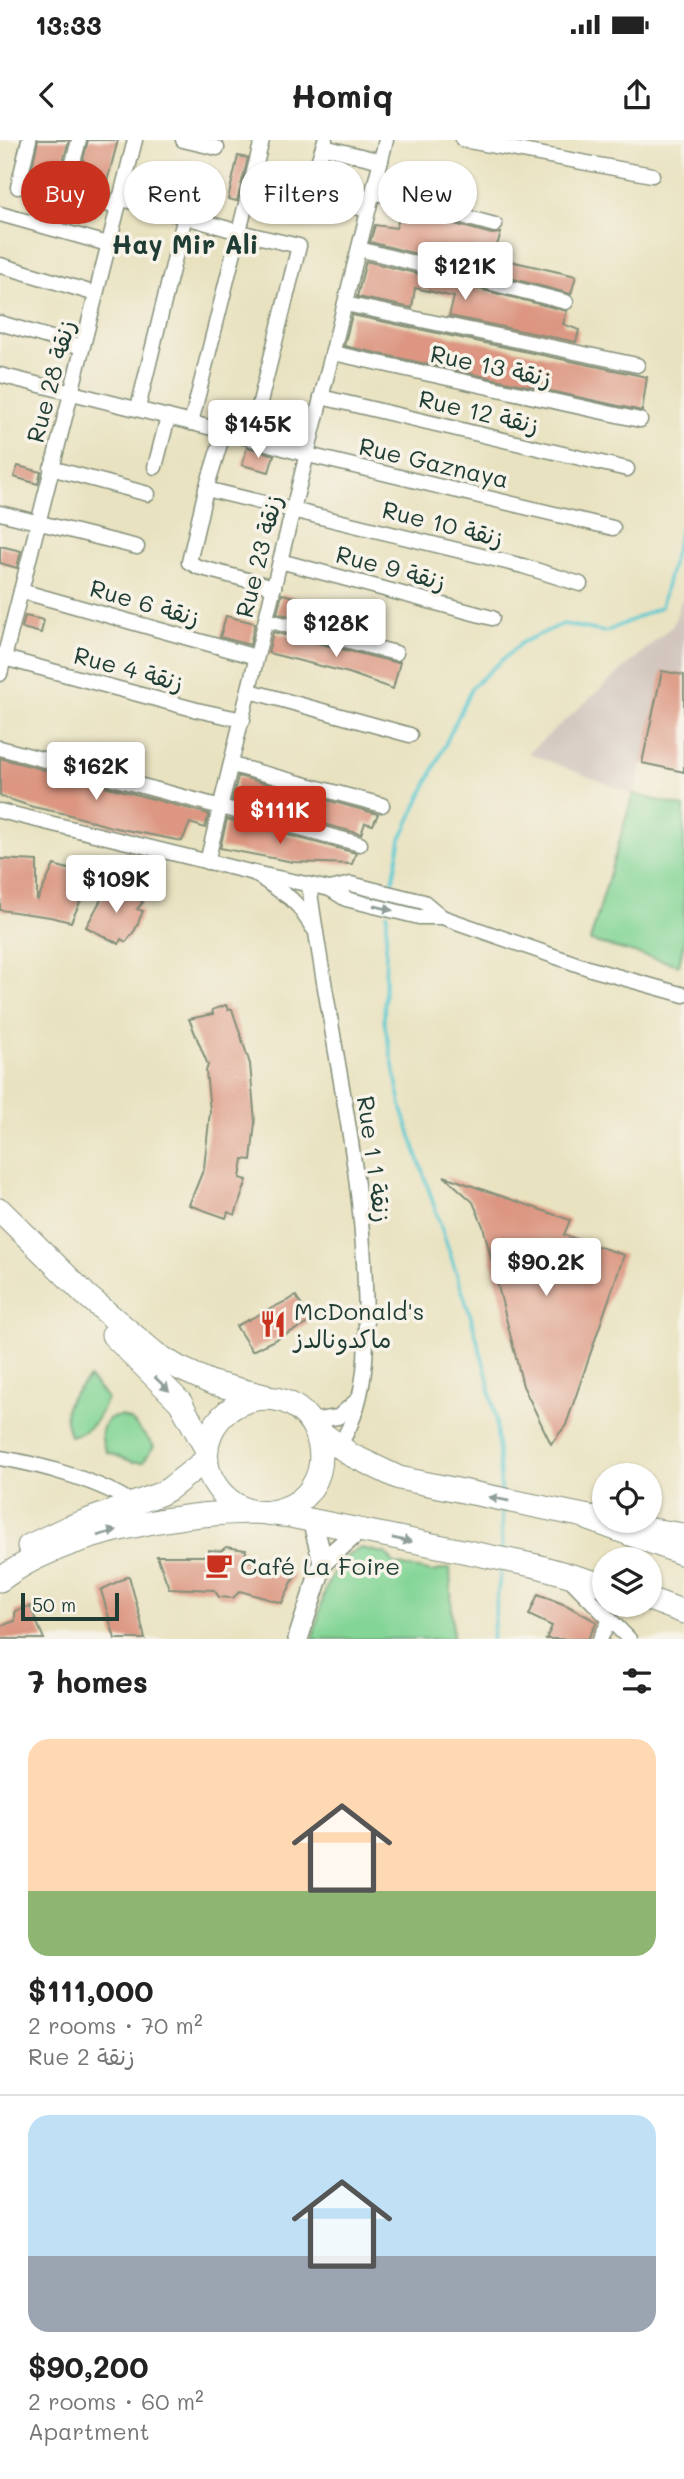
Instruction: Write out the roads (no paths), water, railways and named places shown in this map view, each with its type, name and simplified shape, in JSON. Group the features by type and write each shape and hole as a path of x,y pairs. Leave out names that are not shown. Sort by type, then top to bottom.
{"main road":[{"path":"0,1210 86,1295 156,1354 179,1368 212,1383 290,1404 338,1447 400,1478 592,1518"},
{"path":"86,1295 116,1340 180,1402 207,1454 211,1477 221,1493 236,1505 258,1512 312,1520 537,1566 592,1581"},
{"path":"0,1562 67,1528 169,1489 207,1454 212,1432 229,1410 255,1399 274,1399"},
{"path":"0,1580 48,1553 113,1531 171,1519 281,1510 298,1502 311,1489 319,1473 321,1455 312,1424"},
{"path":"579,1516 684,1554"},
{"path":"662,1531 684,1535"},
{"path":"662,1604 684,1612"}],"street":[{"path":"18,187 29,140"},
{"path":"79,140 65,192 124,203"},
{"name":"Rue 28 زنقة","path":"0,674 135,140"},
{"path":"183,140 217,148"},
{"path":"257,161 262,140"},
{"name":"Rue 23 زنقة","path":"381,161 386,140"},
{"path":"463,140 652,175"},
{"path":"318,161 325,144 381,161"},
{"name":"Rue 23 زنقة","path":"207,862 279,561 378,173"},
{"path":"373,192 495,225"},
{"path":"364,209 368,210"},
{"path":"0,214 108,244"},
{"path":"138,408 183,224"},
{"path":"212,224 299,246 251,438"},
{"path":"191,423 241,224"},
{"path":"359,249 566,302"},
{"path":"0,265 96,295"},
{"path":"345,304 637,365"},
{"path":"0,323 82,347"},
{"name":"Rue 13 زنقة","path":"333,353 640,421"},
{"name":"Rue Gaznaya","path":"1,380 71,392 138,408 308,455 613,528"},
{"name":"Rue 12 زنقة","path":"321,397 627,469"},
{"path":"155,467 168,416"},
{"path":"225,431 206,489 189,562 207,570 274,587"},
{"path":"51,468 148,494"},
{"name":"Rue 10 زنقة","path":"206,489 523,566 580,584"},
{"path":"0,513 137,547"},
{"name":"Rue 9 زنقة","path":"279,561 492,618"},
{"name":"Rue 6 زنقة","path":"21,591 256,657"},
{"path":"266,620 396,653"},
{"name":"Rue 4 زنقة","path":"4,658 243,720"},
{"path":"250,691 410,735"},
{"path":"0,748 360,844"},
{"path":"232,765 382,805"},
{"name":"Rue 1 زنقة 1","path":"0,811 254,873 299,907 316,936"},
{"path":"254,873 330,889 346,899 419,917 442,917 591,969 684,995"},
{"path":"330,889 351,884 424,902 442,917"},
{"name":"Rue 1 زنقة 1","path":"309,885 356,1167 361,1208 367,1332 361,1390 352,1419 338,1447 319,1473"},
{"path":"312,1424 338,1417 357,1401 361,1390"},
{"path":"0,1458 66,1475 119,1493 134,1504"},
{"path":"312,1520 323,1562"},
{"path":"298,1639 323,1562 359,1530"},
{"path":"563,1572 629,1639"},
{"path":"600,1639 610,1620"}],"waterway":[{"path":"391,891 401,839 472,687 521,643 563,624 605,632 661,607 684,517"},
{"path":"387,913 384,1021 402,1109 471,1317 487,1375 496,1420 501,1491"},
{"path":"502,1509 502,1550"},
{"path":"492,1639 501,1568"}],"place":[{"name":"McDonald's ماكدونالدز","path":"273,1324"},
{"name":"Café La Foire","path":"219,1565"}],"district":[{"name":"Hay Mir Ali","path":"185,244"}]}
